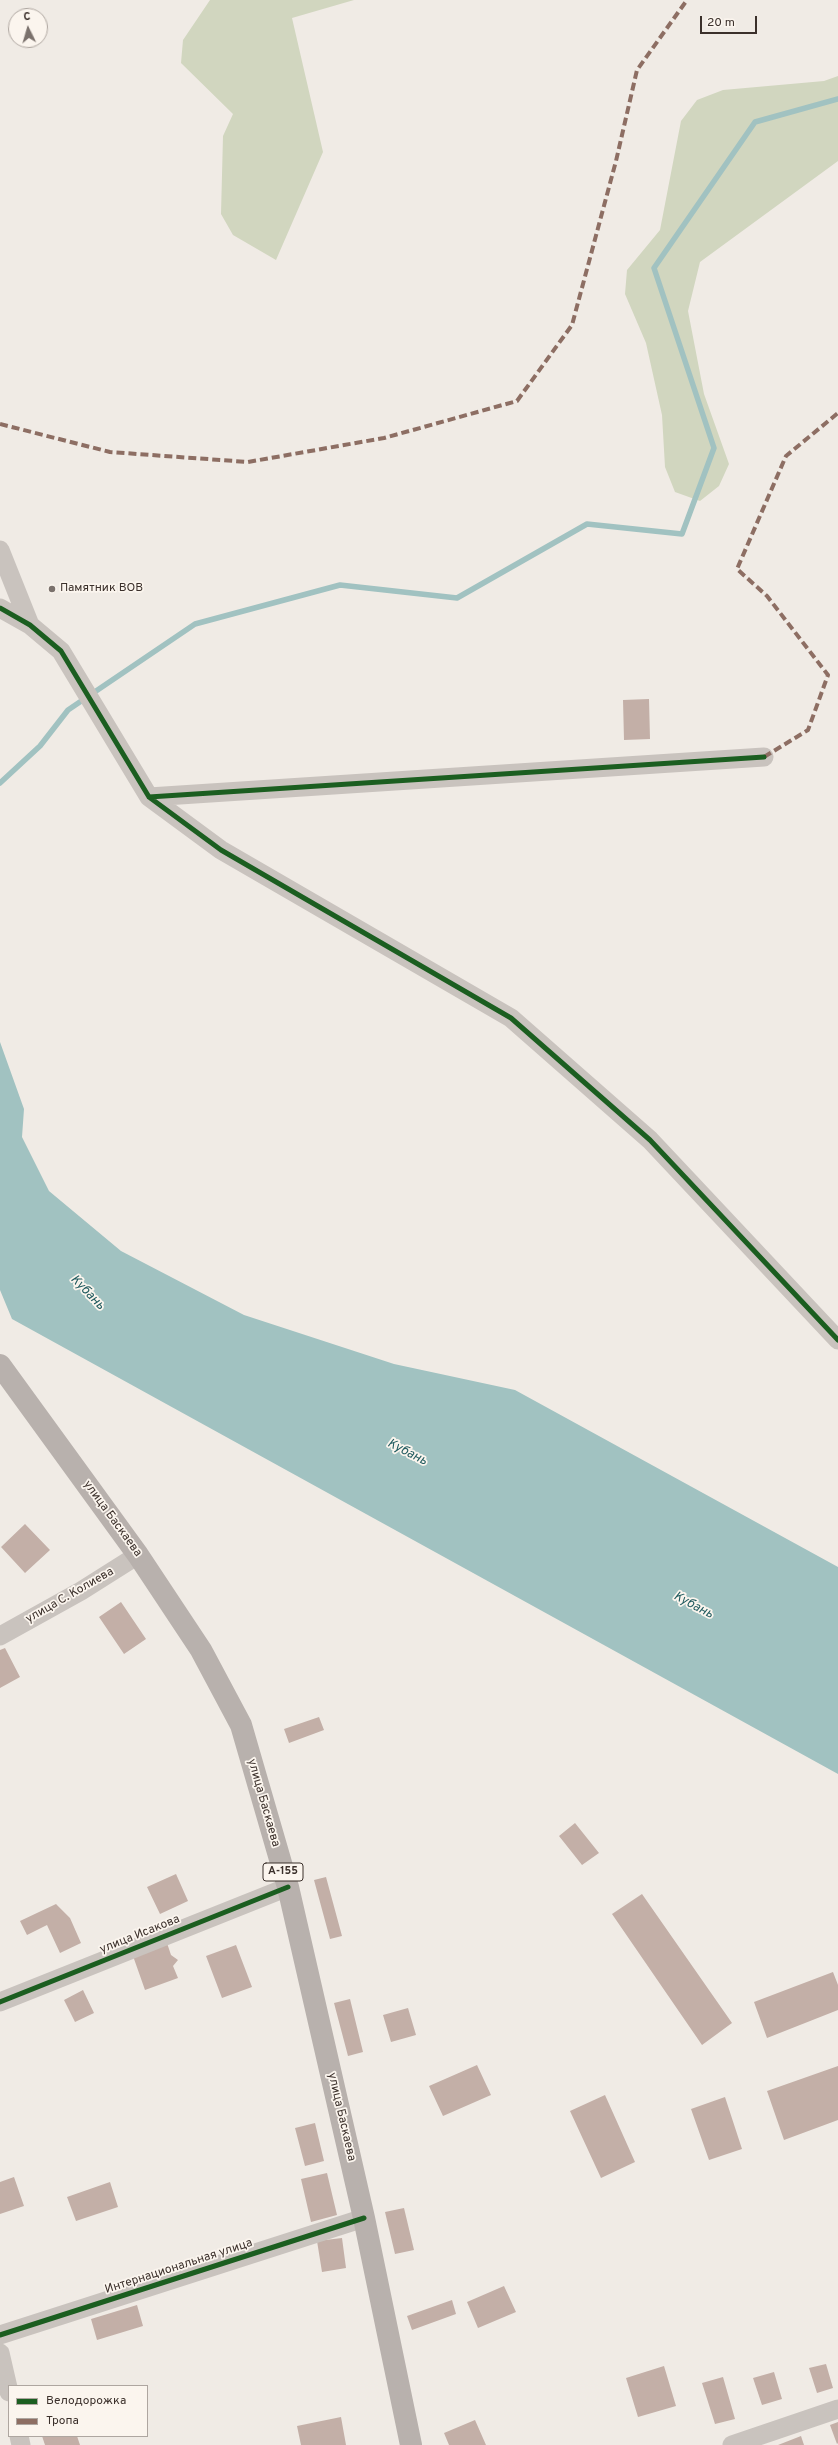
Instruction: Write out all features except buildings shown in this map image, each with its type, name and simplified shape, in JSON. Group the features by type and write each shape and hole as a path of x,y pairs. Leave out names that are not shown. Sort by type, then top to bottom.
{"main road":[{"name":"улица Баскаева","path":"0,1365 138,1555 200,1650 241,1725 288,1887 364,2218 411,2445"}],"street":[{"path":"0,550 30,625"},
{"path":"0,608 30,625 61,651 149,797 221,850 511,1018 650,1140 838,1340"},
{"path":"149,797 764,757"},
{"name":"улица С. Колиева","path":"0,1636 81,1591 138,1555"},
{"name":"улица Исакова","path":"0,2002 288,1887"},
{"name":"Интернациональная улица","path":"0,2335 364,2218"},
{"path":"0,2353 8,2388"},
{"path":"732,2445 838,2409"}],"green space":[{"path":"210,0 354,0 292,18 323,152 276,260 233,235 221,214 223,136 233,114 181,63 183,40"},
{"path":"838,76 838,161 700,262 688,311 704,394 729,464 719,486 700,501 675,492 665,467 662,415 646,343 625,294 627,270 660,230 681,121 697,100 723,90 824,81"}],"water":[{"name":"Кубань","path":"0,1042 24,1109 22,1137 49,1191 121,1251 244,1315 394,1364 515,1390 838,1567 838,1774 12,1319 0,1290"}],"waterway":[{"path":"0,783 40,746 68,710 195,624 340,585 457,598 587,524 682,534 714,448 654,268 755,122 838,99"}],"marked path":[{"path":"0,424 110,452 248,462 384,438 517,401 572,325 616,161 637,70 687,0"},
{"path":"764,757 808,730 828,675 767,596 737,569 786,456 838,413"}],"cycle path":[{"path":"0,608 30,625 61,651 149,797 221,850 511,1018 650,1140 838,1340"},
{"path":"149,797 764,757"},
{"path":"0,2002 288,1887"},
{"path":"0,2335 364,2218"}],"place":[{"name":"Памятник ВОВ","path":"52,589"}]}
